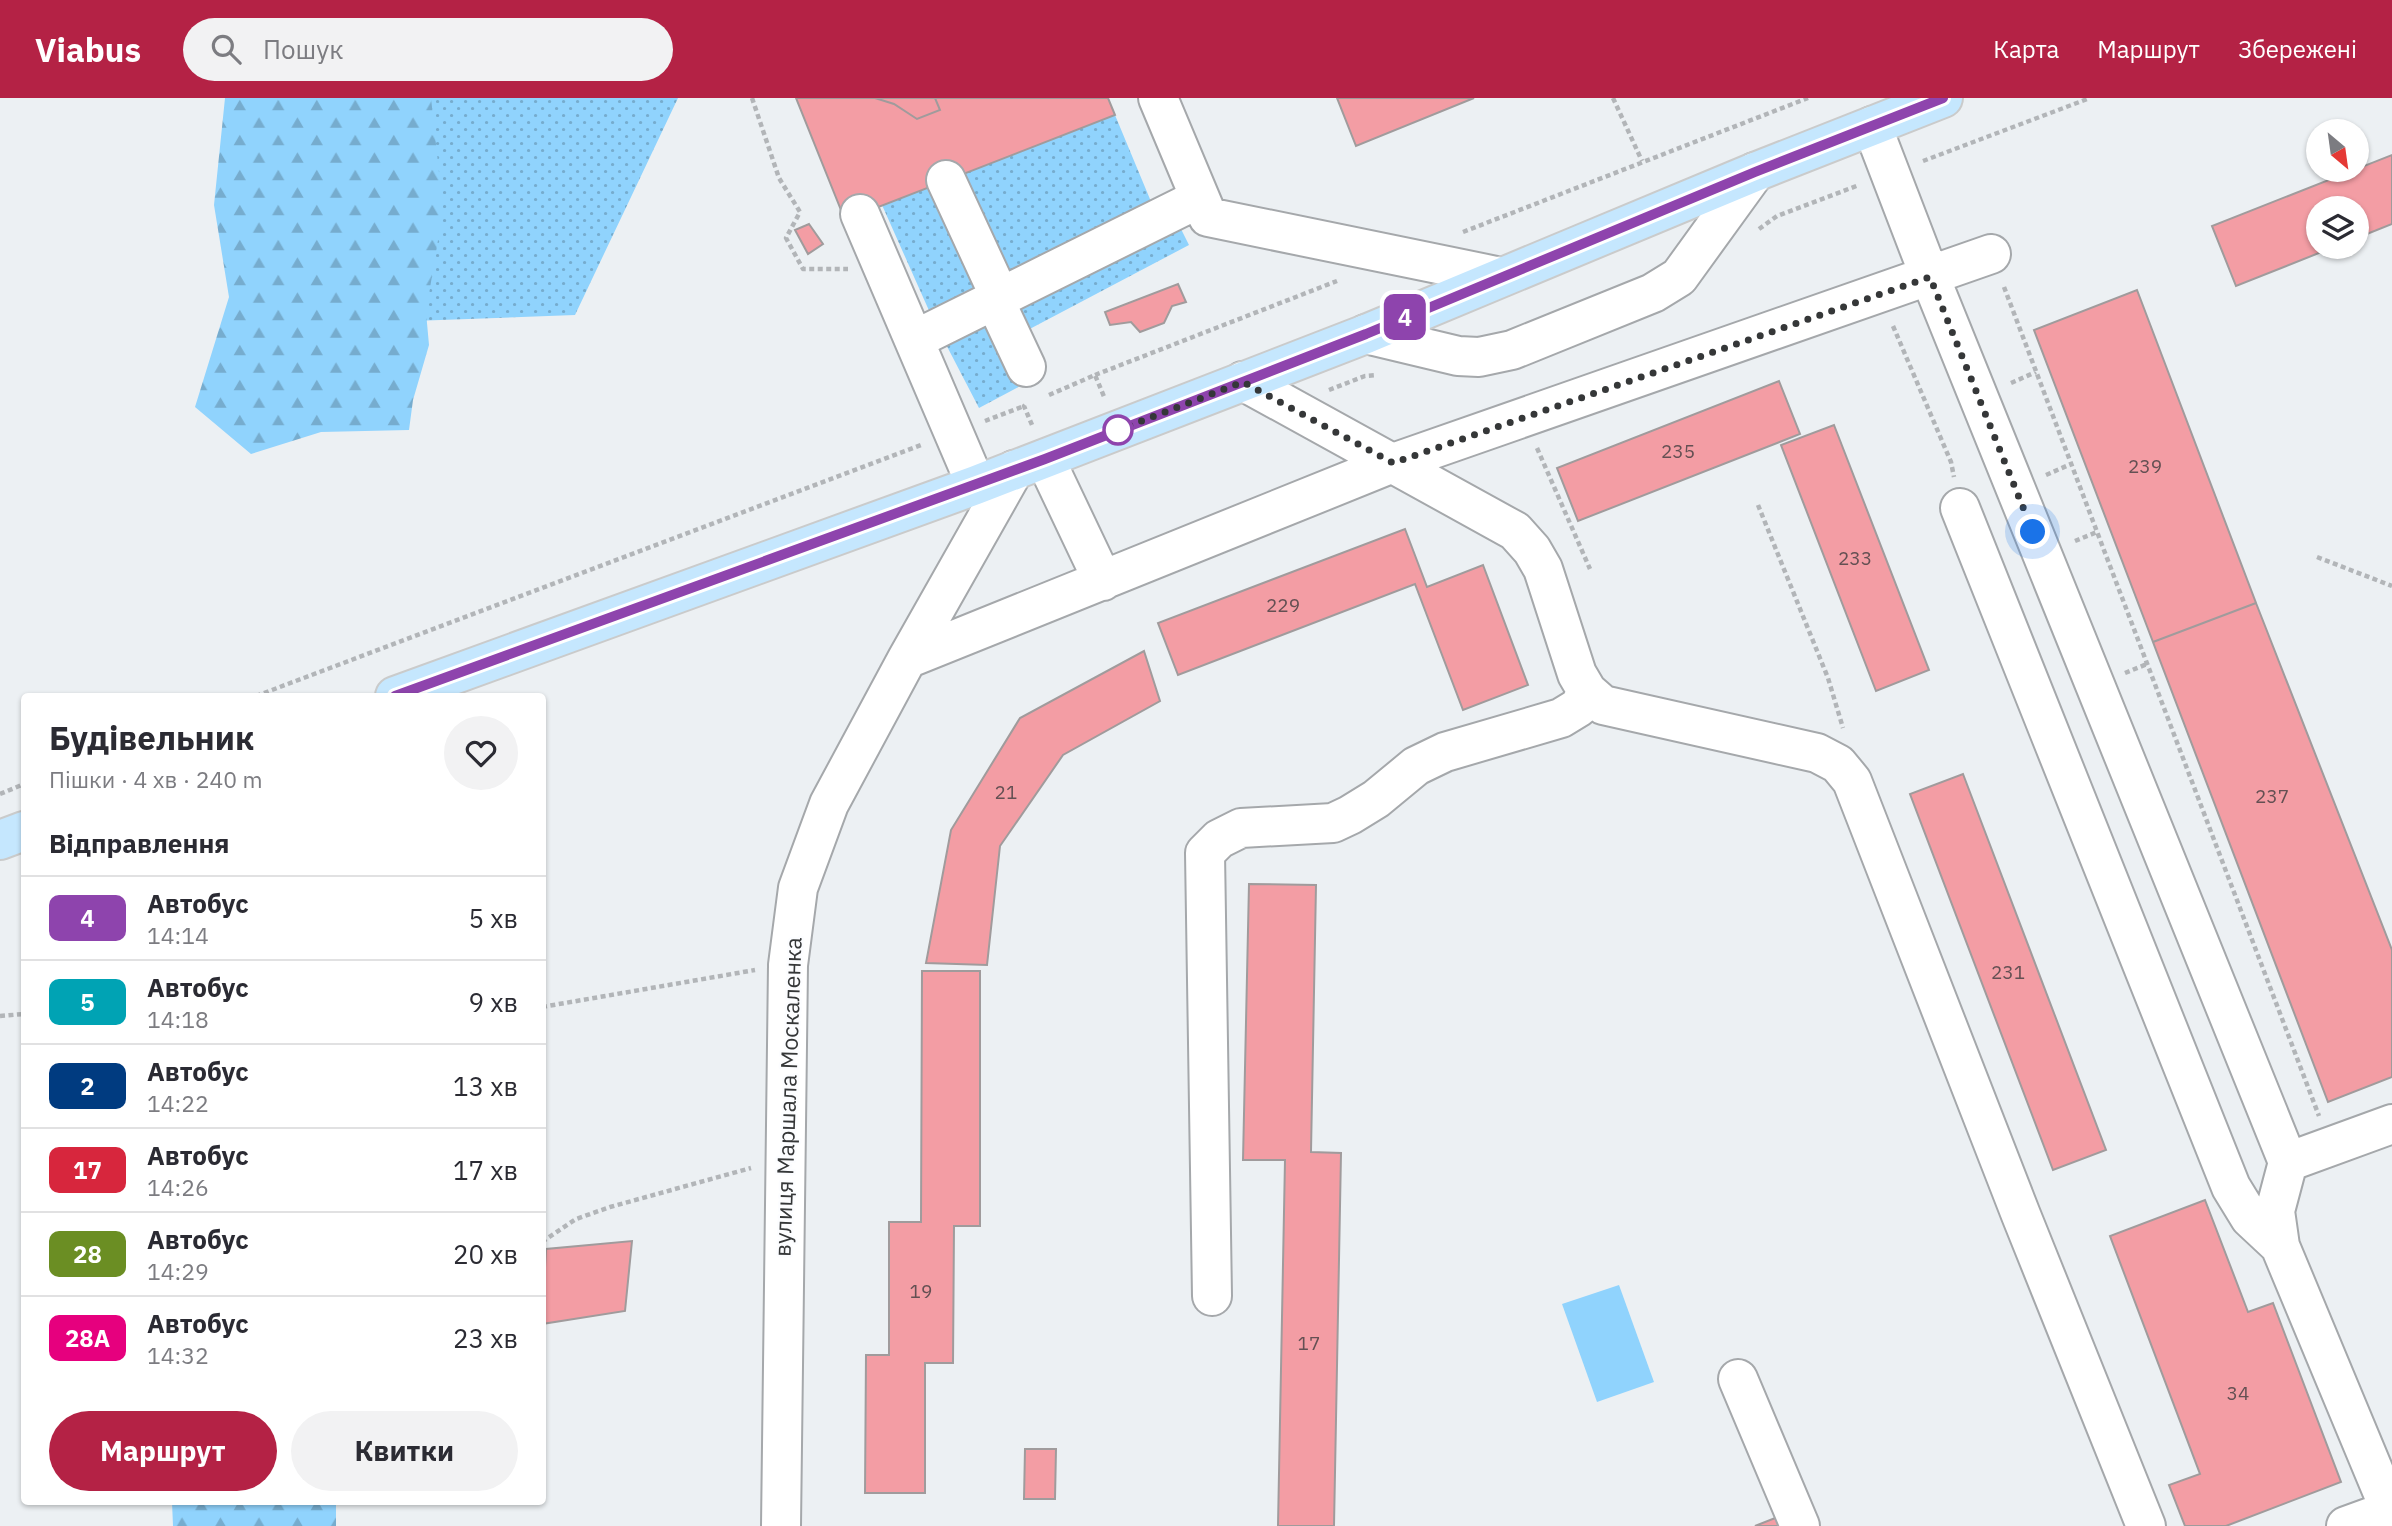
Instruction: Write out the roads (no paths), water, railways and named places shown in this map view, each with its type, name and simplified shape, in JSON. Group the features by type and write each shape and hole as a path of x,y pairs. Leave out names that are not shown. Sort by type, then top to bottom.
{"main road":[{"path":"403,693 1029,465 1366,334 1755,172 1943,98"},
{"path":"0,840 21,832"}],"street":[{"path":"1158,98 1208,217 1501,278"},
{"path":"1872,126 1930,277 2288,1162 2275,1211 2280,1246 2390,1510 2346,1526"},
{"path":"1366,334 1458,356 1479,357 1512,350 1653,293 1679,277 1755,172"},
{"path":"946,180 1036,388"},
{"path":"914,340 1200,198"},
{"path":"860,214 976,485"},
{"path":"907,659 1393,463 1991,254"},
{"path":"1243,382 1515,531 1532,550 1543,569 1577,674 1587,691 1603,705 1817,752 1839,764 1852,781 2146,1526"},
{"path":"1029,465 1103,581"},
{"name":"вулиця Маршала Москаленка","path":"773,1522 788,965 798,888 829,804 907,659 1029,465"},
{"path":"1959,508 2231,1188 2250,1218 2280,1246"},
{"path":"1212,1296 1205,853 1219,839 1241,828 1333,823 1376,799 1416,766 1445,752 1561,718 1579,707 1587,691"},
{"path":"2288,1162 2392,1125"},
{"path":"1738,1380 1800,1526"}]}
